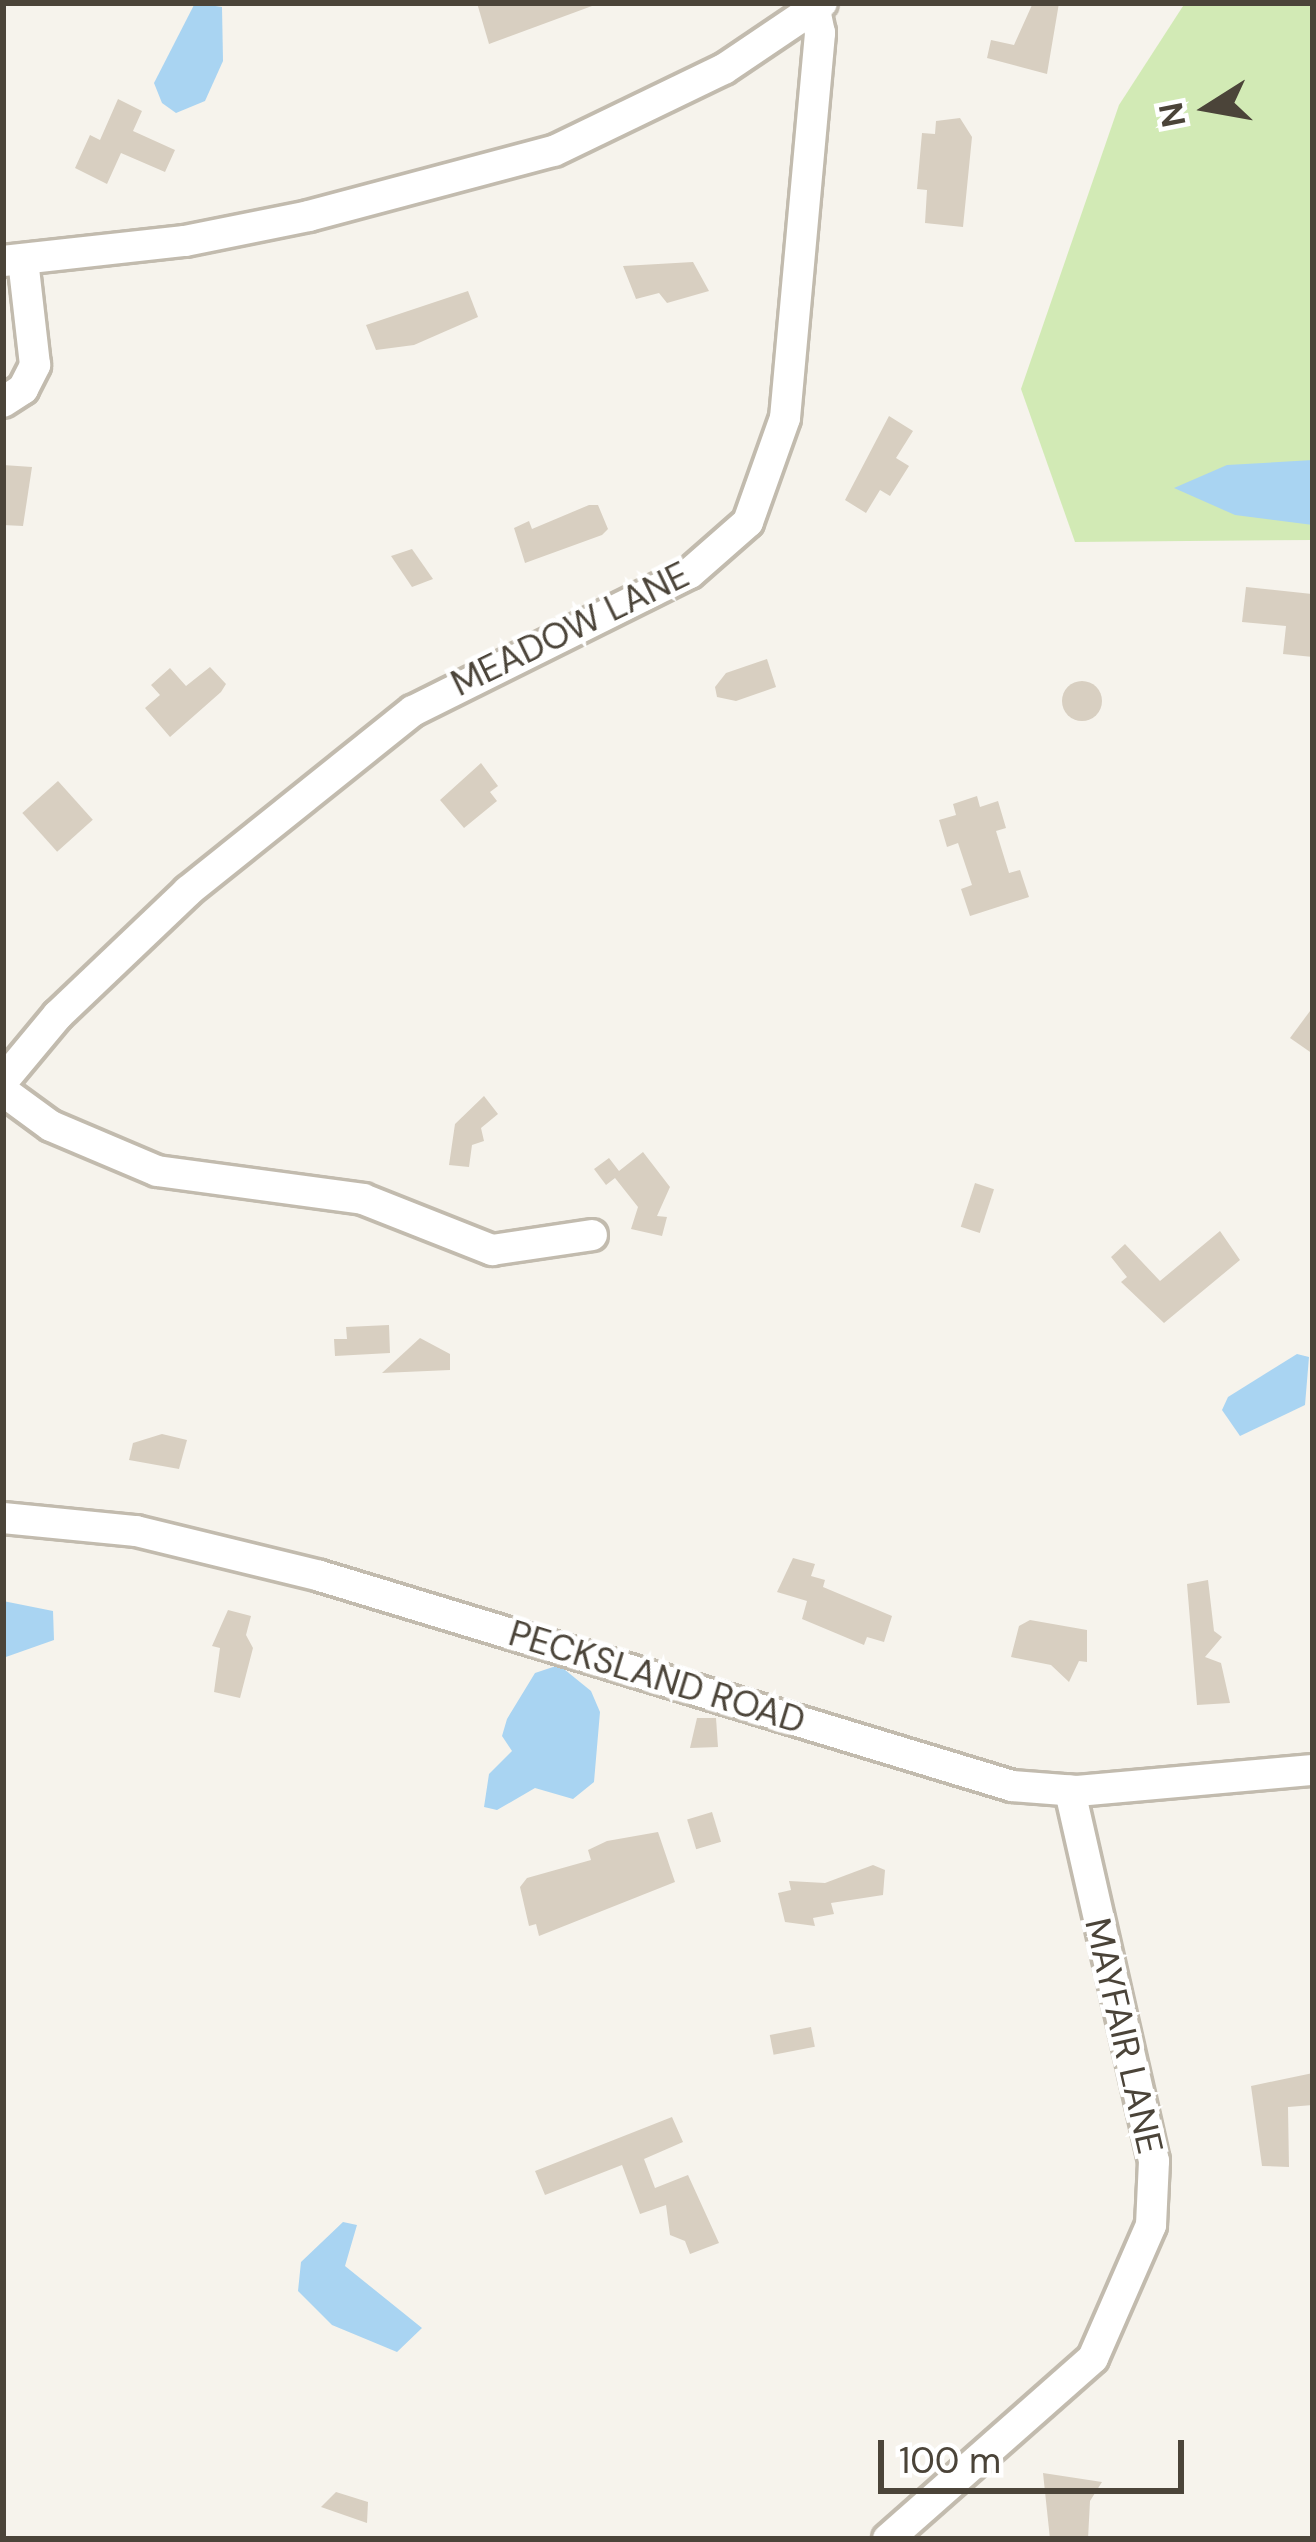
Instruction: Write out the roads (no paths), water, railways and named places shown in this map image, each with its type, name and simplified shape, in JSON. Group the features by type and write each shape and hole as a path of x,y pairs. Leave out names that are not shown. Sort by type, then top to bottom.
{"street":[{"path":"3,402 23,389 35,364 13,261 309,216 554,151 724,69 818,6"},
{"name":"MEADOW LANE","path":"3,1082 58,1016 173,905 413,711 690,573 748,522 784,418 820,33 818,6"},
{"path":"3,1091 51,1126 157,1171 363,1198 492,1250 592,1235"},
{"name":"PECKSLAND ROAD","path":"3,1518 136,1532 320,1576 972,1777 1070,1790 1313,1770"},
{"name":"MAYFAIR LANE","path":"887,2539 1093,2358 1151,2225 1154,2161 1070,1790"}],"water":[{"path":"195,3 222,7 223,61 205,101 176,113 162,103 154,83"},
{"path":"1313,460 1313,525 1235,515 1174,488 1227,465"},
{"path":"1297,1354 1309,1357 1305,1405 1240,1436 1222,1410 1228,1397"},
{"path":"3,1601 53,1611 54,1640 3,1658"},
{"path":"559,1665 591,1691 600,1712 594,1782 573,1799 535,1788 497,1810 484,1807 489,1774 512,1751 502,1736 507,1719 535,1673"},
{"path":"343,2222 357,2225 345,2266 422,2328 397,2352 332,2325 298,2291 301,2262"}]}
